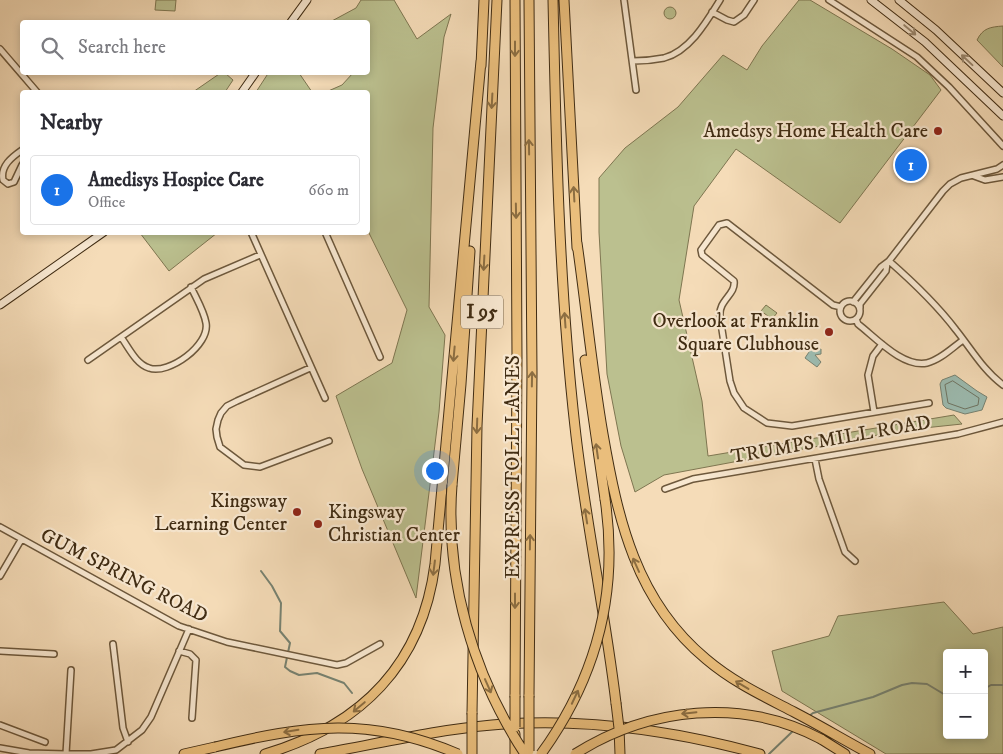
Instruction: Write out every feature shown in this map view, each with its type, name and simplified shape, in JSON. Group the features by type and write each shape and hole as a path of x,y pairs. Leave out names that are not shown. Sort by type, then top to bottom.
{"highway":[{"path":"484,0 479,125 451,520 458,590 476,656 489,689 527,754"},
{"name":"I 95","path":"472,754 476,444 497,0"},
{"name":"EXPRESS TOLL LANES","path":"515,0 517,357 515,754"},
{"name":"EXPRESS TOLL LANES","path":"527,754 532,364 529,0"},
{"path":"553,0 558,174 567,342 577,448 616,703 620,754"},
{"path":"541,754 571,706 590,661 601,626 609,566 605,499 585,355 579,288 564,0"},
{"path":"265,754 316,735 358,709 397,667 411,643 426,608 435,564 481,61"},
{"path":"577,242 592,365 606,448 625,535 639,572 653,598 696,650 735,681 870,754"},
{"path":"575,754 596,742 622,731 658,719 693,712 722,712 761,717 796,727 845,754"},
{"path":"320,754 462,728 520,723 566,722 631,727 669,733 760,754"},
{"path":"184,754 293,730 346,727 398,734 428,742 458,754"}],"main road":[{"path":"292,20 307,0"},
{"path":"871,0 925,42 1003,116"},
{"path":"899,0 936,30 1003,94"},
{"path":"243,90 254,75"},
{"path":"0,305 100,235"}],"street":[{"path":"624,0 636,90"},
{"path":"633,61 658,59 672,55 690,42 720,0"},
{"path":"712,12 734,22 744,15 754,0"},
{"path":"829,0 917,57 952,91 1003,146"},
{"path":"0,49 20,72"},
{"path":"22,75 35,90"},
{"path":"20,152 7,162 2,173 3,180 8,184 14,182 20,169"},
{"path":"888,262 886,271 860,304 859,314 856,319 850,321 844,319 841,314 841,308 844,303 853,302 888,262 943,190 961,178 974,176 1003,166"},
{"path":"974,176 986,180 1003,177"},
{"path":"841,308 833,305 727,223 719,225 700,250 702,255 734,281 733,290 719,311 730,381 734,393 744,408 751,413 767,422 792,426 930,403"},
{"path":"253,235 260,255 325,398"},
{"path":"326,235 380,358"},
{"path":"88,360 204,279 260,255"},
{"path":"888,262 923,293 956,330 979,363 993,378 1003,385"},
{"path":"121,337 138,361 151,369 170,367 187,355 200,344 206,331 204,315 191,287"},
{"path":"853,302 860,308"},
{"path":"856,319 858,324 882,344 905,360 917,363 927,363 935,360 963,340"},
{"path":"874,412 868,374 873,356 882,344"},
{"path":"310,368 228,406 218,420 216,437 220,447 227,453 244,465 252,467 260,467 329,440"},
{"name":"TRUMPS MILL ROAD","path":"665,489 693,479 958,434 1003,422"},
{"path":"815,459 819,479 845,552 855,561"},
{"name":"GUM SPRING ROAD","path":"0,527 159,616 188,629 227,642 337,665 346,663 380,644"},
{"path":"0,576 21,540"},
{"path":"0,748 22,752 66,754 116,750 142,730 151,717 188,629"},
{"path":"113,644 123,728 128,742"},
{"path":"0,651 54,654"},
{"path":"179,651 190,654 196,660 192,718"},
{"path":"66,754 71,670"},
{"path":"0,725 45,742"}],"green space":[{"path":"156,0 176,0 175,11 155,10"},
{"path":"361,0 394,0 417,39 451,14 444,37 433,128 429,307 445,335 439,412 416,598 362,469 336,396 392,363 407,310 370,235 370,90 331,90 342,85 351,75 370,75 370,20 334,20 356,8"},
{"path":"799,0 810,0 892,49 930,75 941,90 840,223 736,149 694,206 679,300 702,401 708,456 954,415 962,424 905,430 664,475 635,492 621,446 607,374 599,232 599,178 625,148 678,107 723,55 747,70 762,46"},
{"path":"668,7 672,7 676,13 672,19 668,19 664,15 664,11"},
{"path":"1003,26 1003,67 977,40 987,29"},
{"path":"218,75 227,75 233,80 226,90 196,90"},
{"path":"267,75 300,75 311,90 257,90"},
{"path":"142,235 214,235 169,271"},
{"path":"766,305 777,313 772,319 761,311"},
{"path":"944,602 973,634 1003,627 1003,754 886,754 782,691 772,651 829,636 838,616"}],"water":[{"path":"811,349 821,349 821,354 815,355 821,362 817,367 805,358"},
{"path":"955,375 987,397 982,410 965,414 946,408 943,405 940,384 942,380"}],"waterway":[{"path":"261,571 281,603 280,631 290,643 285,667 299,675 317,673 344,683 352,693"},
{"path":"809,716 813,713 873,697 912,683 927,684 944,694"},
{"path":"988,687 1003,685"},
{"path":"769,754 794,730"}],"place":[{"name":"Amedsys Home Health Care","path":"938,131"},
{"name":"Amedisys Hospice Care","path":"911,165"},
{"name":"Overlook at Franklin Square Clubhouse","path":"829,332"},
{"name":"Kingsway Learning Center","path":"297,512"},
{"name":"Kingsway Christian Center","path":"318,524"}]}
